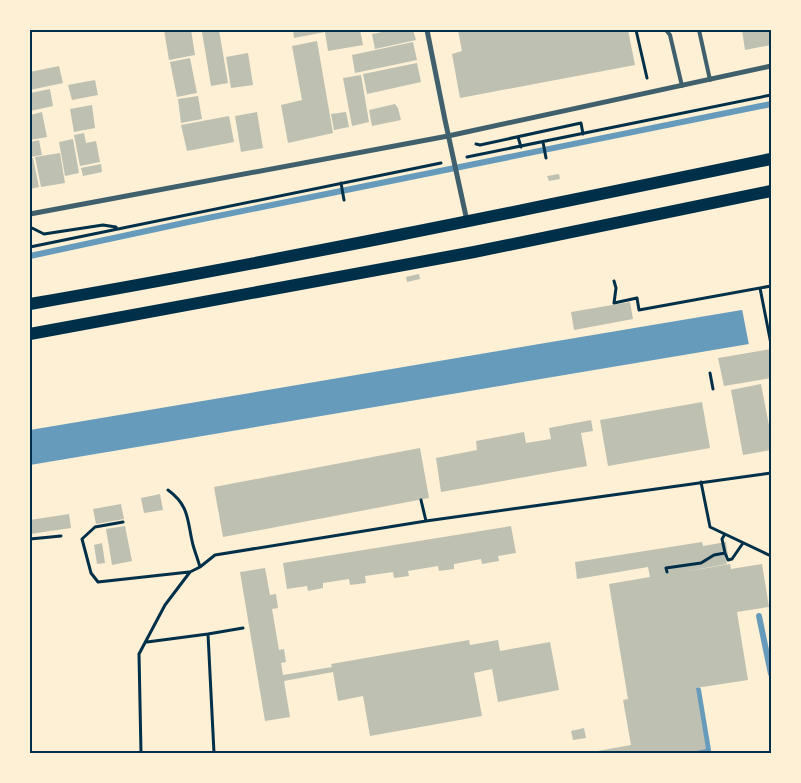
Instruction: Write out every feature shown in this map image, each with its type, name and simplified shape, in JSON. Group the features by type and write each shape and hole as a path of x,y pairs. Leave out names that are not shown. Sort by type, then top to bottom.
{"main road":[{"path":"30,303 185,277 771,159"},
{"path":"30,334 474,252 771,191"}],"street":[{"path":"426,30 468,221"},
{"path":"30,214 448,136 771,66"}],"lane":[{"path":"666,30 670,35 682,86"},
{"path":"699,30 710,80"}],"path":[{"path":"636,30 646,78"},
{"path":"478,155 771,95"},
{"path":"480,145 581,123 583,134"},
{"path":"518,137 521,146"},
{"path":"543,142 546,158"},
{"path":"30,247 438,163"},
{"path":"341,183 344,200"},
{"path":"32,227 44,234 103,224 118,228"},
{"path":"614,281 616,288 614,303 637,298 639,310 771,286"},
{"path":"760,288 771,342"},
{"path":"710,373 713,389"},
{"path":"123,522 95,527 82,538 91,573 98,582 190,572 215,555 426,521 771,472"},
{"path":"701,482 710,527 771,556"},
{"path":"168,490 179,498 187,512 193,545 200,567"},
{"path":"421,500 426,521"},
{"path":"725,534 722,539 728,560 732,559 743,543"},
{"path":"30,538 61,536"},
{"path":"667,572 666,568 701,563 714,555 725,553"},
{"path":"141,753 139,654 166,605 190,572"},
{"path":"147,642 243,628"},
{"path":"208,634 214,753"}],"water":[{"path":"771,305 749,344 30,465 30,430"}],"pier":[{"path":"771,303 771,341 749,345 742,309"}],"building":[{"path":"164,30 191,30 195,55 169,60"},
{"path":"219,30 228,83 211,86 202,32"},
{"path":"293,30 360,30 363,45 328,51 325,32 294,38"},
{"path":"392,30 413,30 416,40 375,49 372,34"},
{"path":"458,30 628,30 635,65 460,98 452,54 462,51"},
{"path":"742,30 771,30 771,45 745,50"},
{"path":"317,41 333,133 288,143 281,105 302,100 292,46"},
{"path":"413,42 417,60 355,73 352,55"},
{"path":"248,53 253,85 231,88 226,57"},
{"path":"190,58 197,93 177,97 170,62"},
{"path":"417,63 421,82 367,94 363,74"},
{"path":"59,66 63,83 30,90 30,72"},
{"path":"361,75 369,122 352,126 343,78"},
{"path":"95,80 98,95 72,100 68,85"},
{"path":"50,89 53,106 30,111 30,93"},
{"path":"198,96 202,119 181,123 178,99"},
{"path":"395,104 401,120 372,126 369,110"},
{"path":"92,105 95,128 74,132 70,109"},
{"path":"42,112 47,137 30,140 30,115"},
{"path":"257,112 263,148 241,152 235,116"},
{"path":"346,112 349,127 334,130 331,114"},
{"path":"229,116 234,142 187,151 181,125"},
{"path":"84,133 86,143 96,141 100,162 80,166 74,135"},
{"path":"73,139 79,173 65,176 59,142"},
{"path":"39,140 42,155 30,157 30,142"},
{"path":"60,153 65,183 41,187 35,157"},
{"path":"30,158 33,158 39,187 30,189"},
{"path":"101,164 102,172 83,176 81,168"},
{"path":"559,174 560,179 549,181 547,176"},
{"path":"419,274 420,279 407,282 406,277"},
{"path":"630,302 633,319 574,330 571,312"},
{"path":"771,349 771,378 724,386 718,358"},
{"path":"761,384 771,436 771,450 743,455 731,390"},
{"path":"702,402 710,448 608,466 600,420"},
{"path":"591,420 593,431 581,433 587,466 441,492 436,458 477,450 476,441 524,432 526,443 551,439 549,428"},
{"path":"420,448 429,498 223,537 214,487"},
{"path":"160,494 163,510 144,513 141,498"},
{"path":"121,504 124,519 96,524 93,509"},
{"path":"69,514 71,528 30,534 30,520"},
{"path":"125,526 132,561 112,565 106,529"},
{"path":"511,526 516,553 498,556 499,561 482,564 481,559 454,564 454,569 439,571 438,566 408,571 409,576 394,578 393,572 365,576 366,583 350,585 349,579 323,583 323,588 308,591 307,586 287,589 283,563"},
{"path":"702,542 703,546 726,542 728,556 725,557 727,564 683,572 730,564 731,569 762,564 769,607 737,612 748,680 696,688 706,749 687,753 586,753 631,745 623,700 628,699 609,584 650,577 648,567 577,579 575,562"},
{"path":"102,543 105,563 97,564 94,545"},
{"path":"265,568 270,595 276,594 278,608 272,609 279,650 284,649 286,662 281,663 283,675 332,667 331,664 469,640 470,645 498,640 500,651 550,642 559,690 498,702 492,669 474,673 482,716 370,736 363,696 338,701 333,672 284,681 290,717 265,721 240,572"},
{"path":"584,728 586,738 573,740 571,731"}],"waterway":[{"path":"30,256 193,221 771,104"},
{"path":"759,616 771,674"},
{"path":"689,753 708,750 698,690"}]}
